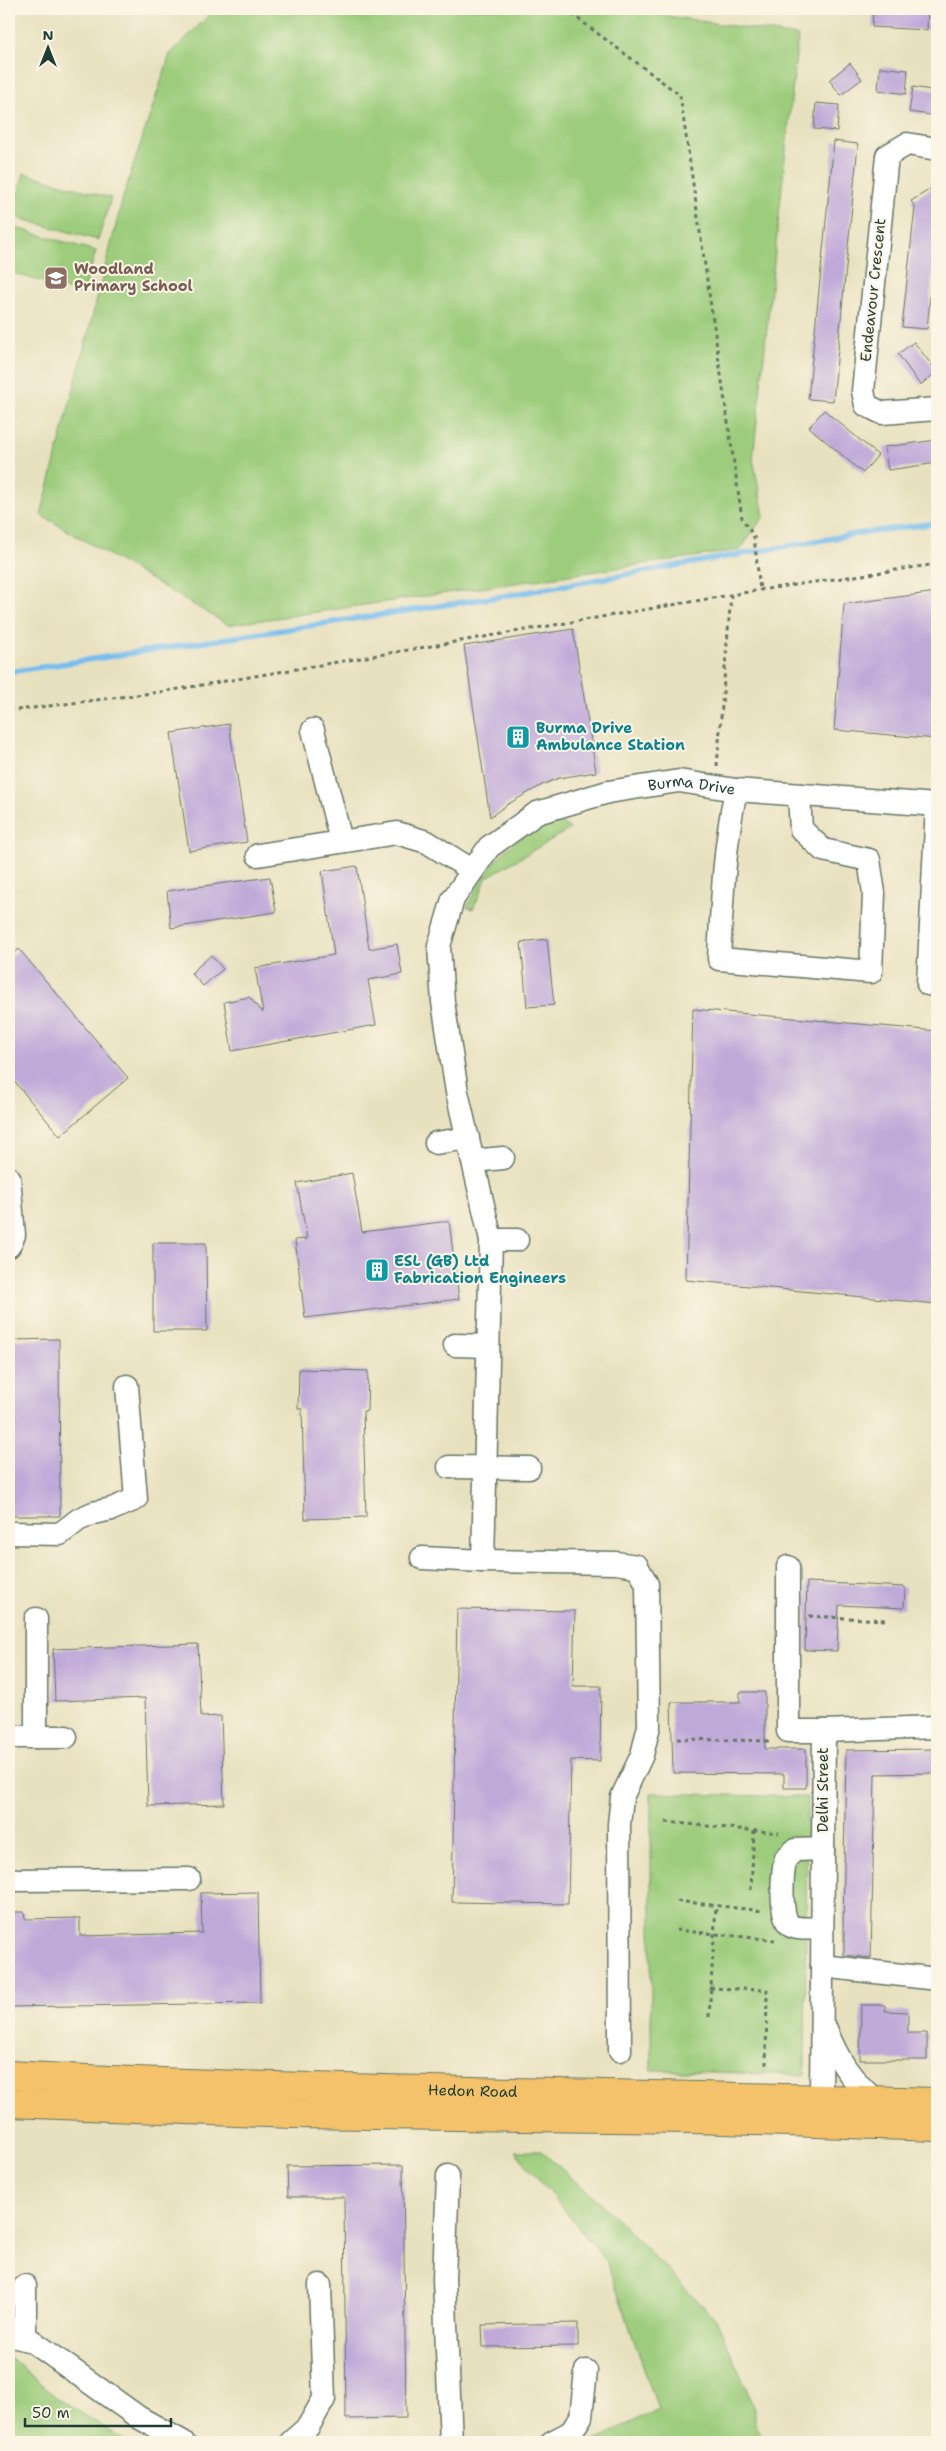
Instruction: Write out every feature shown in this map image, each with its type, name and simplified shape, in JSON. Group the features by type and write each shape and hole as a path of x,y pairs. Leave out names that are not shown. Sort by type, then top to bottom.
{"highway":[{"name":"Hedon Road","path":"9,2075 292,2087 937,2102"},
{"name":"Hedon Road","path":"9,2103 291,2114 693,2119 937,2127"}],"street":[{"name":"Endeavour Crescent","path":"937,149 907,144 887,156 863,391 866,405 882,413 937,409"},
{"path":"313,730 340,842"},
{"name":"Burma Drive","path":"483,1561 491,1240 457,1092 443,1002 439,946 453,899 490,847 538,813 608,792 679,781 726,788 799,795 937,805"},
{"path":"726,788 729,823 722,877 719,958 871,972 874,893 870,860 823,850 801,829 799,795"},
{"path":"937,805 928,984 937,985"},
{"path":"258,855 397,833 427,842 472,870"},
{"path":"436,1143 468,1138"},
{"path":"473,1161 503,1158"},
{"path":"9,1178 14,1235 9,1246"},
{"path":"491,1240 517,1240"},
{"path":"455,1345 488,1346"},
{"path":"9,1533 60,1534 78,1520 93,1512 112,1509 136,1499 128,1386"},
{"path":"449,1467 529,1468"},
{"path":"422,1558 637,1566 647,1584 649,1726 642,1755 622,1797 618,1824 620,2050"},
{"path":"788,1567 788,1731"},
{"path":"36,1619 36,1737"},
{"path":"824,1731 937,1727"},
{"name":"Delhi Street","path":"788,1731 824,1731 821,2098"},
{"path":"9,1737 66,1737"},
{"path":"822,1928 792,1926 786,1922 783,1913 786,1858 794,1850 823,1849"},
{"path":"9,1880 189,1878"},
{"path":"822,1966 937,1979"},
{"name":"Delhi Street","path":"822,2018 841,2062 858,2086 875,2100"},
{"path":"448,2176 444,2278 451,2442"},
{"path":"292,2442 308,2427 324,2400 320,2285"},
{"path":"25,2286 17,2337 32,2341 138,2417 183,2442"},
{"path":"552,2442 571,2432 581,2417 586,2371"}],"path":[{"path":"564,9 680,95 742,518 754,537 760,590"},
{"path":"9,711 167,691 760,590 937,564"},
{"path":"726,788 731,595"},
{"path":"788,1616 885,1620"},
{"path":"677,1739 772,1741 788,1731"},
{"path":"666,1822 779,1833"},
{"path":"751,1890 754,1831"},
{"path":"677,1901 783,1913"},
{"path":"709,2017 716,1906"},
{"path":"676,1930 782,1941"},
{"path":"710,1988 767,1990 766,2067"}],"green space":[{"path":"215,9 622,9 798,36 753,459 764,516 740,550 228,625 41,515 124,194 170,54"},
{"path":"24,173 111,198 98,240 11,216"},
{"path":"9,226 96,251 83,294 9,272"},
{"path":"549,822 562,823 570,829 487,877 473,909 467,907 490,867 500,856 522,837"},
{"path":"651,1793 807,1797 805,2075 651,2070"},
{"path":"515,2151 541,2151 603,2205 716,2319 755,2408 755,2426 767,2442 592,2442 658,2409 607,2262"},
{"path":"9,2356 56,2397 127,2442 9,2442"}],"building":[{"path":"873,9 928,9 927,30 872,27"},
{"path":"850,63 862,79 841,95 829,80"},
{"path":"880,67 908,70 906,94 878,90"},
{"path":"913,87 937,91 937,116 909,112"},
{"path":"816,103 839,105 837,131 814,129"},
{"path":"834,141 858,144 833,401 808,399"},
{"path":"937,185 937,226 927,329 902,327 915,207 911,201"},
{"path":"914,342 937,372 920,385 898,354"},
{"path":"824,410 878,455 863,473 809,427"},
{"path":"937,440 937,463 888,470 884,447"},
{"path":"937,592 937,739 834,730 844,604"},
{"path":"573,629 596,772 559,778 542,785 508,804 490,817 464,646"},
{"path":"229,724 247,842 189,851 171,733"},
{"path":"357,866 369,949 397,944 402,974 368,980 376,1025 232,1051 224,1002 249,997 263,1013 255,968 334,955 322,871"},
{"path":"270,877 276,912 171,928 167,891"},
{"path":"547,939 554,1005 527,1007 521,942"},
{"path":"19,949 128,1078 60,1136 9,1075 9,958"},
{"path":"211,955 223,969 203,986 191,973"},
{"path":"693,1009 937,1031 937,1304 686,1280"},
{"name":"ESL (GB) Ltd Fabrication Engineers","path":"352,1173 362,1232 449,1221 459,1299 305,1318 295,1240 307,1239 297,1183"},
{"path":"153,1243 206,1243 207,1331 153,1331"},
{"path":"59,1339 60,1516 9,1516 9,1340"},
{"path":"299,1369 368,1371 367,1411 363,1411 366,1517 305,1519 302,1409 298,1409"},
{"path":"807,1582 905,1587 904,1608 839,1605 837,1651 805,1650"},
{"path":"457,1609 575,1611 573,1686 601,1686 600,1761 571,1760 568,1904 452,1902"},
{"path":"198,1644 201,1717 221,1716 224,1804 148,1806 145,1698 55,1701 53,1649"},
{"path":"740,1692 765,1692 765,1749 806,1749 806,1788 784,1788 784,1774 673,1773 671,1702 740,1702"},
{"path":"937,1749 937,1773 875,1774 871,1958 844,1955 846,1750"},
{"path":"258,1892 260,2003 9,2007 9,1912 24,1912 25,1919 80,1918 80,1936 202,1933 201,1893"},
{"path":"861,2005 885,2005 885,2011 908,2012 908,2033 927,2033 927,2060 860,2060"},
{"path":"403,2165 406,2418 346,2419 344,2197 288,2197 287,2166"},
{"path":"578,2323 578,2346 483,2347 482,2325"}],"waterway":[{"path":"9,672 516,594 862,533 937,523"}],"place":[{"name":"Woodland Primary School","path":"56,278"},
{"name":"Burma Drive Ambulance Station","path":"518,737"},
{"name":"ESL (GB) Ltd Fabrication Engineers","path":"377,1270"}]}
